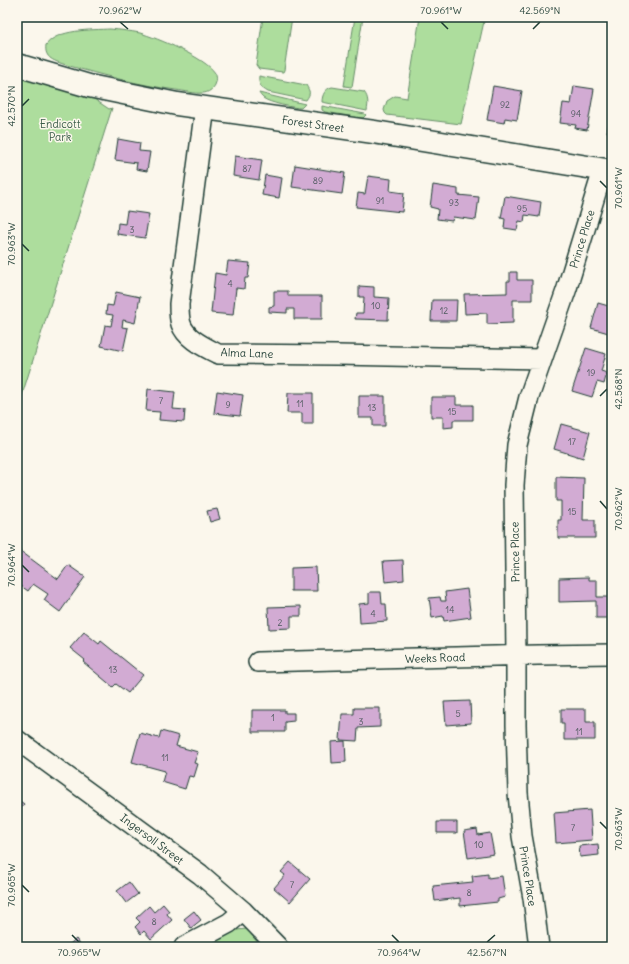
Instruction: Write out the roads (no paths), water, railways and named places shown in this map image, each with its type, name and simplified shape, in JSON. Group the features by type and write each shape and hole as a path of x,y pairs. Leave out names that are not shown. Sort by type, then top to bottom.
{"street":[{"name":"Forest Street","path":"17,65 29,70 89,86 164,101 374,132 608,171"},
{"name":"Alma Lane","path":"205,107 179,304 181,324 189,336 218,354 542,359"},
{"name":"Prince Place","path":"539,947 533,898 522,836 518,793 514,485 517,445 528,397 608,171"},
{"name":"Weeks Road","path":"258,662 612,654"},
{"name":"Ingersoll Street","path":"17,740 200,874 243,910 278,947"},
{"path":"184,947 229,923 243,910"}],"park label":[{"name":"Endicott Park","path":"60,130"}]}
